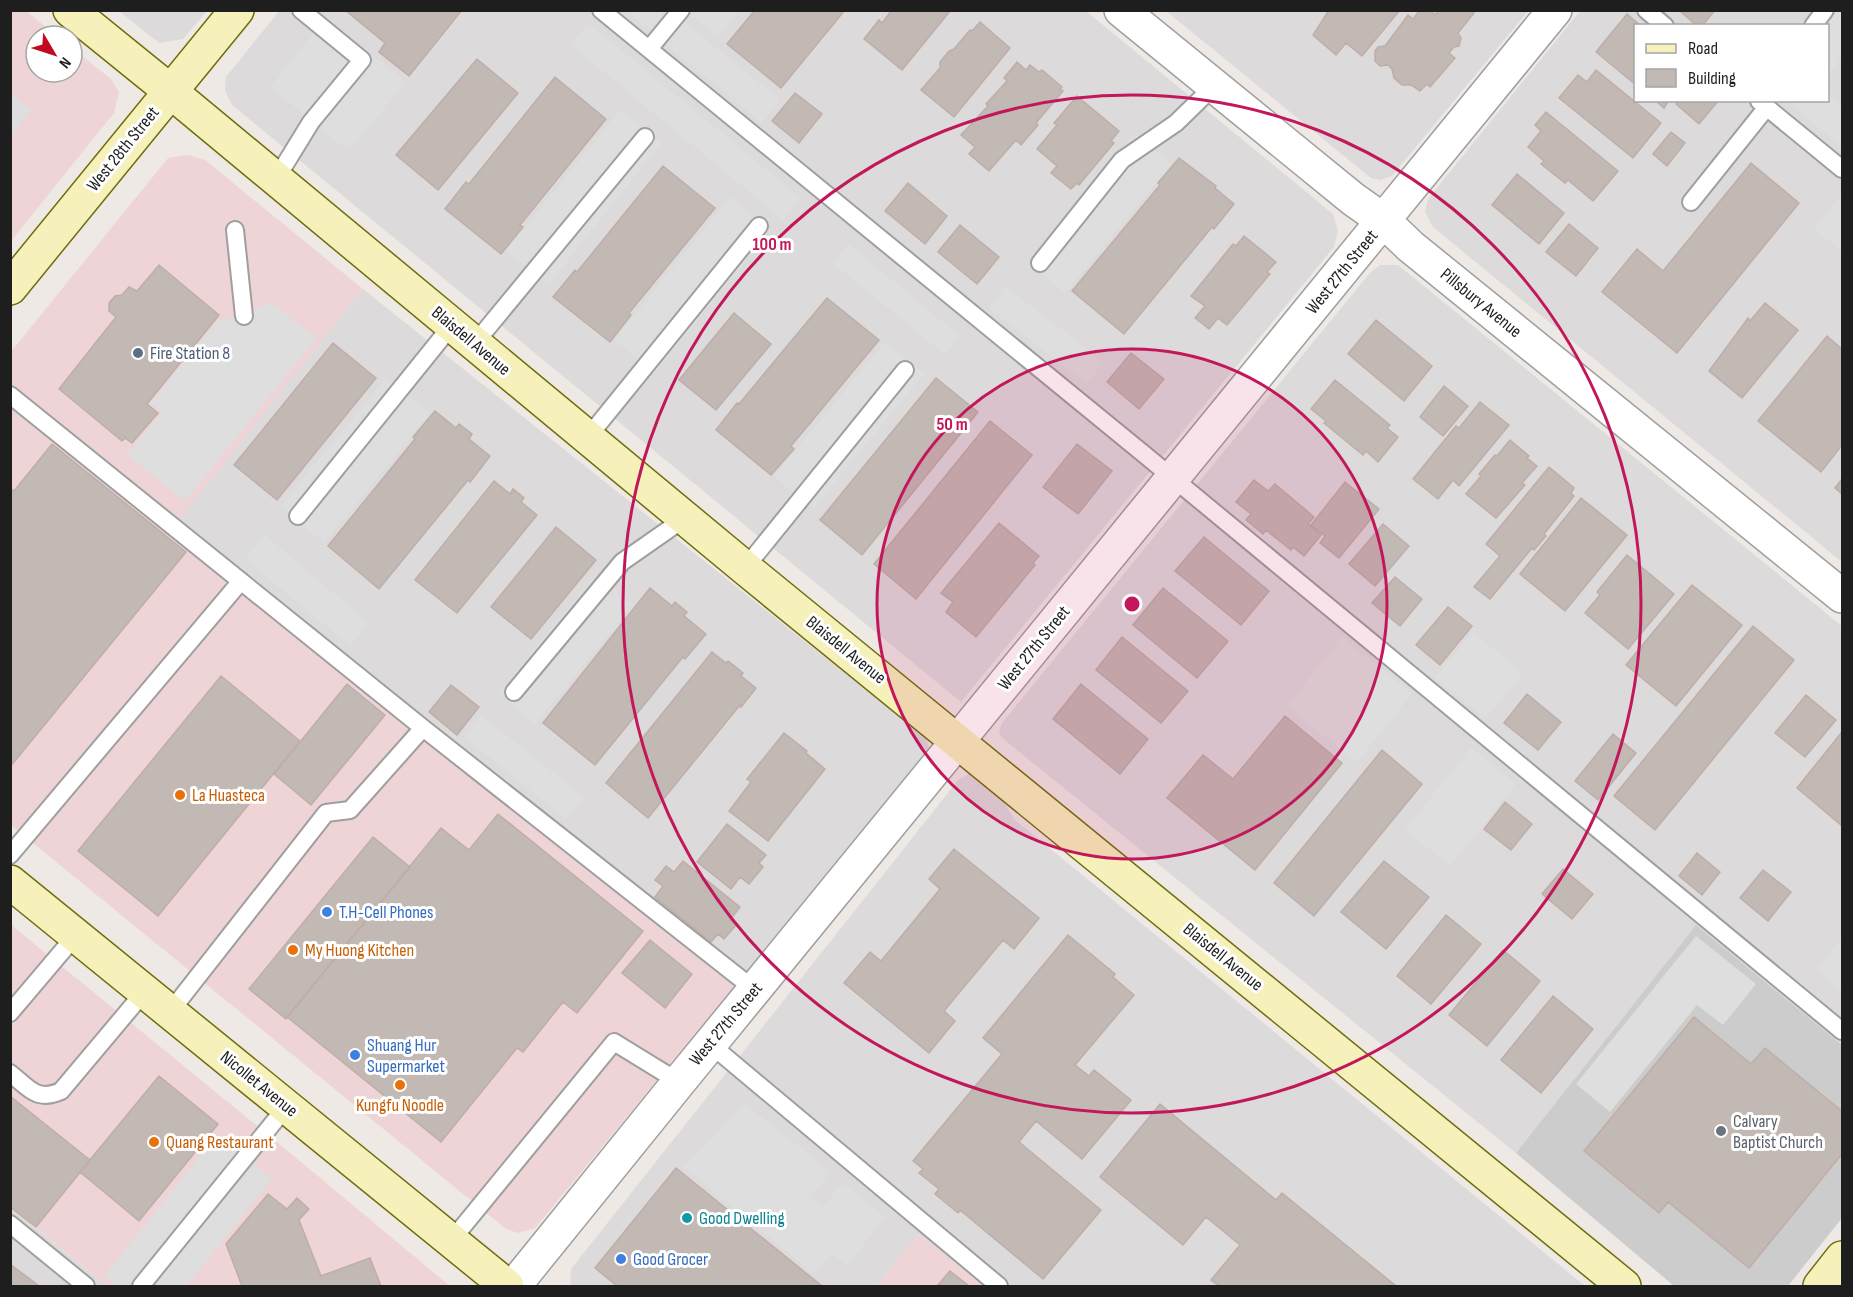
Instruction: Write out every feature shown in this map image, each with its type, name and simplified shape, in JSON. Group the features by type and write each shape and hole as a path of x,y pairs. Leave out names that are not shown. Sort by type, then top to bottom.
{"street":[{"name":"Blaisdell Avenue","path":"70,10 745,568 1624,1287"},
{"name":"West 28th Street","path":"10,288 237,10"},
{"name":"Pillsbury Avenue","path":"1121,10 1353,199 1384,221 1419,253 1842,596"},
{"name":"West 27th Street","path":"514,1287 1555,10"},
{"name":"Nicollet Avenue","path":"10,882 507,1287"},
{"path":"1820,1287 1842,1258"}],"lane":[{"path":"276,179 311,122 362,60 301,10"},
{"path":"602,10 1842,1031"},
{"path":"649,49 681,10"},
{"path":"1646,10 1663,24"},
{"path":"1814,24 1825,10"},
{"path":"1040,263 1122,160 1176,123 1214,86"},
{"path":"1691,202 1762,104 1842,169"},
{"path":"298,516 645,137"},
{"path":"588,438 759,226"},
{"path":"235,230 244,316"},
{"path":"745,568 905,370"},
{"path":"10,395 423,728 755,990"},
{"path":"514,692 622,562 685,518"},
{"path":"10,855 241,581"},
{"path":"170,1012 326,813 350,810 423,728"},
{"path":"10,1013 76,935"},
{"path":"10,1073 37,1095 50,1096 61,1091 145,991"},
{"path":"451,1241 614,1042 679,1082"},
{"path":"710,1044 999,1287"},
{"path":"141,1287 286,1107"},
{"path":"10,1224 86,1287"}],"shaded area":[{"path":"11,11 26,11 42,24 24,24 24,84 84,84 84,58 111,79 119,92 114,113 11,241"},
{"path":"119,11 207,11 183,39 159,43"},
{"path":"279,11 1086,11 1333,214 1338,231 1334,247 961,702 232,105 225,90 226,77"},
{"path":"626,11 671,11 780,100 762,123"},
{"path":"685,11 739,11 718,37"},
{"path":"1166,11 1528,11 1392,176 1380,180 1371,178"},
{"path":"1580,11 1842,11 1842,562 1433,227 1425,212 1428,199"},
{"path":"1835,11 1842,11 1842,57 1829,74 1829,24 1825,24"},
{"path":"326,17 406,82 349,151 270,87"},
{"path":"588,23 801,198 783,220 570,44"},
{"path":"11,93 31,110 11,135"},
{"path":"1829,95 1842,106 1842,146 1788,102 1829,102"},
{"path":"620,110 662,143 548,285 506,251"},
{"path":"1134,133 1172,164 1065,293 1028,262"},
{"path":"188,155 205,160 363,289 170,531 736,985 535,1228 518,1233 506,1229 11,825 10,353 168,158"},
{"path":"1842,193 1842,251 1814,229"},
{"path":"730,197 771,230 655,373 614,340"},
{"path":"848,244 960,336 945,355 833,263"},
{"path":"1380,265 1398,265 1842,626 1842,1045 1696,925 1516,1153 1002,738 999,732 1002,723 1369,274"},
{"path":"1005,286 1104,362 1087,384 989,308"},
{"path":"363,289 926,738 929,747 924,756 736,985 169,531"},
{"path":"270,302 317,338 185,501 127,454 162,412 150,403 218,320 244,316"},
{"path":"885,342 924,374 813,509 774,476"},
{"path":"386,378 430,414 324,543 280,506"},
{"path":"265,535 369,623 350,646 245,559"},
{"path":"596,574 633,605 535,724 498,693"},
{"path":"1473,632 1523,673 1486,719 1435,678"},
{"path":"1342,637 1412,694 1357,762 1287,706"},
{"path":"481,715 584,797 566,819 464,737"},
{"path":"1471,748 1516,784 1450,866 1405,829"},
{"path":"976,770 986,774 1015,820 1585,1286 983,1286 919,1234 876,1286 572,1286 570,1283 571,1269 959,779"},
{"path":"10,924 450,1286 107,1286 11,1207"},
{"path":"1696,925 1842,1045 1842,1218 1788,1286 1674,1286 1516,1153"},
{"path":"1696,936 1756,984 1723,1025 1697,1005 1610,1112 1576,1084"},
{"path":"1842,938 1842,992 1816,970"},
{"path":"745,1104 831,1172 810,1198 822,1208 842,1183 886,1217 847,1266 831,1253 814,1274 684,1167"},
{"path":"217,1135 272,1179 186,1286 116,1286 104,1276"},
{"path":"11,1208 107,1286 11,1286"},
{"path":"919,1234 983,1286 876,1286"}],"building":[{"path":"345,10 462,10 409,76 379,52 385,43"},
{"path":"755,10 845,10 781,88 727,44"},
{"path":"892,10 951,10 902,70 864,39 879,20 882,23"},
{"path":"1329,10 1400,10 1362,56 1346,43 1336,55 1313,35"},
{"path":"1420,10 1430,10 1435,15 1439,10 1472,10 1474,13 1458,33 1461,38 1459,46 1454,47 1449,53 1455,58 1430,87 1427,84 1420,91 1411,85 1402,85 1394,78 1392,69 1388,65 1380,66 1375,61 1375,51 1378,47 1385,46 1408,15 1413,19"},
{"path":"1679,10 1715,10 1704,24 1695,24"},
{"path":"1627,14 1639,24 1634,24 1634,83 1596,52"},
{"path":"980,22 1010,48 954,117 921,90 940,68 940,62 949,51 954,49"},
{"path":"477,59 518,93 438,190 396,155"},
{"path":"1017,62 1026,70 1030,65 1039,72 1042,70 1062,87 1060,89 1063,91 1021,145 1016,140 989,171 969,154 975,147 961,135 988,106 986,104 1007,81 1004,78"},
{"path":"1596,70 1661,123 1633,158 1559,98 1578,75 1587,82"},
{"path":"555,77 606,119 520,225 523,227 501,254 445,209 466,182 469,184"},
{"path":"795,93 822,114 799,143 772,121"},
{"path":"1077,96 1119,131 1111,141 1114,143 1079,185 1077,183 1071,189 1051,173 1057,166 1037,149 1057,125 1054,123"},
{"path":"1657,102 1668,102 1664,108"},
{"path":"1678,102 1717,102 1699,124 1676,104"},
{"path":"1546,112 1618,171 1593,201 1568,180 1565,183 1541,164 1544,161 1528,147 1541,131 1535,125"},
{"path":"1671,132 1685,143 1667,166 1653,154"},
{"path":"1179,158 1216,186 1215,188 1234,204 1214,229 1212,227 1124,334 1072,291 1160,185 1158,183"},
{"path":"1751,163 1799,203 1677,353 1602,292 1637,249 1663,271"},
{"path":"663,166 715,208 629,313 631,315 610,342 553,297 575,270 577,272"},
{"path":"1517,174 1564,213 1539,244 1492,205"},
{"path":"908,183 947,216 925,244 885,211"},
{"path":"1569,224 1598,248 1576,276 1546,252"},
{"path":"960,225 999,257 977,284 938,252"},
{"path":"1244,236 1276,262 1267,272 1270,274 1227,325 1218,318 1209,329 1195,318 1205,306 1191,296 1233,244 1236,246"},
{"name":"Fire Station 8","path":"159,265 219,315 147,404 158,413 132,443 125,438 122,441 59,389 116,317 109,311 109,303 115,296 122,295 129,287 137,291"},
{"path":"827,298 879,340 791,446 794,449 771,475 716,430"},
{"path":"1765,303 1798,330 1742,398 1709,371 1748,318 1750,321"},
{"path":"734,313 771,344 716,410 679,380"},
{"path":"1376,320 1432,366 1404,401 1348,354"},
{"path":"1827,336 1842,349 1842,445 1821,472 1758,421"},
{"path":"333,343 376,378 277,500 234,465"},
{"path":"1131,353 1164,379 1139,409 1107,382"},
{"path":"936,378 978,412 862,555 820,520"},
{"path":"1335,380 1390,425 1387,428 1398,437 1378,462 1366,451 1363,455 1324,423 1326,421 1311,409"},
{"path":"1444,386 1468,406 1443,436 1420,417"},
{"path":"1480,402 1509,425 1459,486 1453,480 1438,499 1413,479 1456,426 1459,428"},
{"path":"435,411 456,428 459,424 472,434 469,439 490,456 379,589 328,546"},
{"path":"990,421 1032,455 916,599 874,564"},
{"path":"1510,440 1537,466 1522,483 1525,485 1496,518 1466,494 1481,476 1479,474"},
{"path":"52,444 186,552 10,767 10,488 14,491"},
{"path":"1077,444 1112,471 1078,514 1043,487"},
{"path":"1549,467 1574,488 1571,493 1574,496 1544,534 1546,536 1534,550 1532,548 1490,599 1474,587 1500,556 1486,544"},
{"path":"1842,479 1842,494 1835,488"},
{"path":"1254,480 1268,491 1275,484 1314,517 1308,524 1321,535 1304,556 1293,547 1291,550 1266,530 1263,534 1246,520 1251,514 1236,502"},
{"path":"494,481 510,494 513,489 524,498 521,502 537,515 457,613 415,580"},
{"path":"1345,482 1379,509 1339,558 1320,543 1325,536 1311,525"},
{"path":"1581,498 1627,535 1565,611 1520,574"},
{"path":"999,523 1039,556 1033,563 1035,565 976,637 946,612 953,602 941,593"},
{"path":"1383,524 1409,546 1375,586 1349,564"},
{"path":"556,527 596,560 531,639 491,607"},
{"path":"1204,537 1269,591 1241,625 1175,571"},
{"path":"1627,555 1674,594 1628,649 1585,613 1600,595 1597,592"},
{"path":"1395,577 1422,599 1400,626 1372,603"},
{"path":"1692,585 1742,625 1676,706 1626,665"},
{"path":"650,588 672,606 675,602 687,612 684,616 706,634 685,659 683,657 595,765 543,723"},
{"path":"1163,588 1228,641 1197,678 1133,625"},
{"path":"1448,607 1472,626 1440,665 1416,645"},
{"path":"1753,626 1794,660 1655,830 1614,796"},
{"path":"1122,637 1188,691 1161,723 1096,670"},
{"path":"712,652 743,673 741,676 756,688 648,818 606,783"},
{"path":"221,676 300,741 158,916 78,851"},
{"path":"347,684 385,715 311,805 274,774"},
{"path":"1081,684 1148,739 1120,774 1053,719"},
{"path":"451,685 479,707 457,735 429,712"},
{"path":"1527,694 1561,722 1538,750 1504,723"},
{"path":"1806,695 1836,720 1805,757 1775,733"},
{"path":"1285,716 1342,763 1255,870 1167,798 1203,755 1233,779"},
{"path":"1842,732 1842,826 1797,788"},
{"path":"784,733 825,769 768,841 729,811 751,782 747,779"},
{"path":"1613,734 1636,753 1598,800 1575,781"},
{"path":"1382,750 1422,784 1314,916 1274,883"},
{"path":"1505,802 1532,824 1511,850 1484,829"},
{"path":"498,814 643,931 577,1013 563,1002 523,1052 517,1048 441,1142 287,1017 441,828 469,850"},
{"path":"727,824 766,855 759,863 763,867 749,884 740,877 731,889 697,862"},
{"path":"373,837 410,867 286,1019 249,989"},
{"path":"954,849 1039,918 1014,949 1003,940 944,1011 955,1021 929,1053 844,983 870,952 881,961 940,889 929,879"},
{"path":"1697,853 1720,872 1702,895 1679,876"},
{"path":"683,861 740,907 730,920 736,925 724,939 718,934 711,942 655,897 663,886 655,880 666,866 674,872"},
{"path":"1384,861 1429,897 1386,949 1341,912"},
{"path":"1563,869 1593,894 1572,919 1542,894"},
{"path":"1763,870 1791,892 1768,921 1740,898"},
{"path":"1446,915 1481,944 1431,1004 1397,976"},
{"path":"1068,935 1115,974 1113,977 1134,995 1075,1065 1089,1076 1094,1070 1131,1100 1082,1159 1036,1121 1019,1142 1101,1210 1043,1279 960,1210 958,1213 935,1194 939,1189 919,1173 923,1169 913,1161 1002,1054 983,1038"},
{"path":"650,940 692,974 665,1008 622,973"},
{"path":"1503,950 1540,981 1487,1046 1449,1015"},
{"path":"1553,996 1593,1029 1541,1093 1501,1060"},
{"name":"Calvary Baptist Church","path":"1694,1017 1751,1064 1765,1048 1842,1111 1842,1154 1749,1268 1668,1202 1659,1213 1584,1151"},
{"name":"Quang Restaurant","path":"159,1076 218,1124 139,1221 80,1172"},
{"path":"10,1096 90,1160 36,1227 10,1207"},
{"path":"1160,1104 1276,1200 1282,1193 1396,1286 1219,1286 1211,1280 1240,1245 1206,1217 1183,1245 1100,1177"},
{"name":"Good Dwelling","path":"676,1168 822,1286 617,1286 595,1268"},
{"path":"268,1194 287,1209 297,1198 309,1209 299,1220 321,1276 370,1258 381,1286 242,1286 226,1244"},
{"path":"10,1264 39,1286 10,1286"},
{"path":"950,1271 969,1286 937,1286"}],"place":[{"name":"Fire Station 8","path":"138,353"},
{"name":"La Huasteca","path":"180,795"},
{"name":"T.H-Cell Phones","path":"327,912"},
{"name":"My Huong Kitchen","path":"293,950"},
{"name":"Shuang Hur Supermarket","path":"355,1055"},
{"name":"Kungfu Noodle","path":"400,1085"},
{"name":"Calvary Baptist Church","path":"1721,1131"},
{"name":"Quang Restaurant","path":"154,1142"},
{"name":"Good Dwelling","path":"687,1218"},
{"name":"Good Grocer","path":"621,1259"}]}
